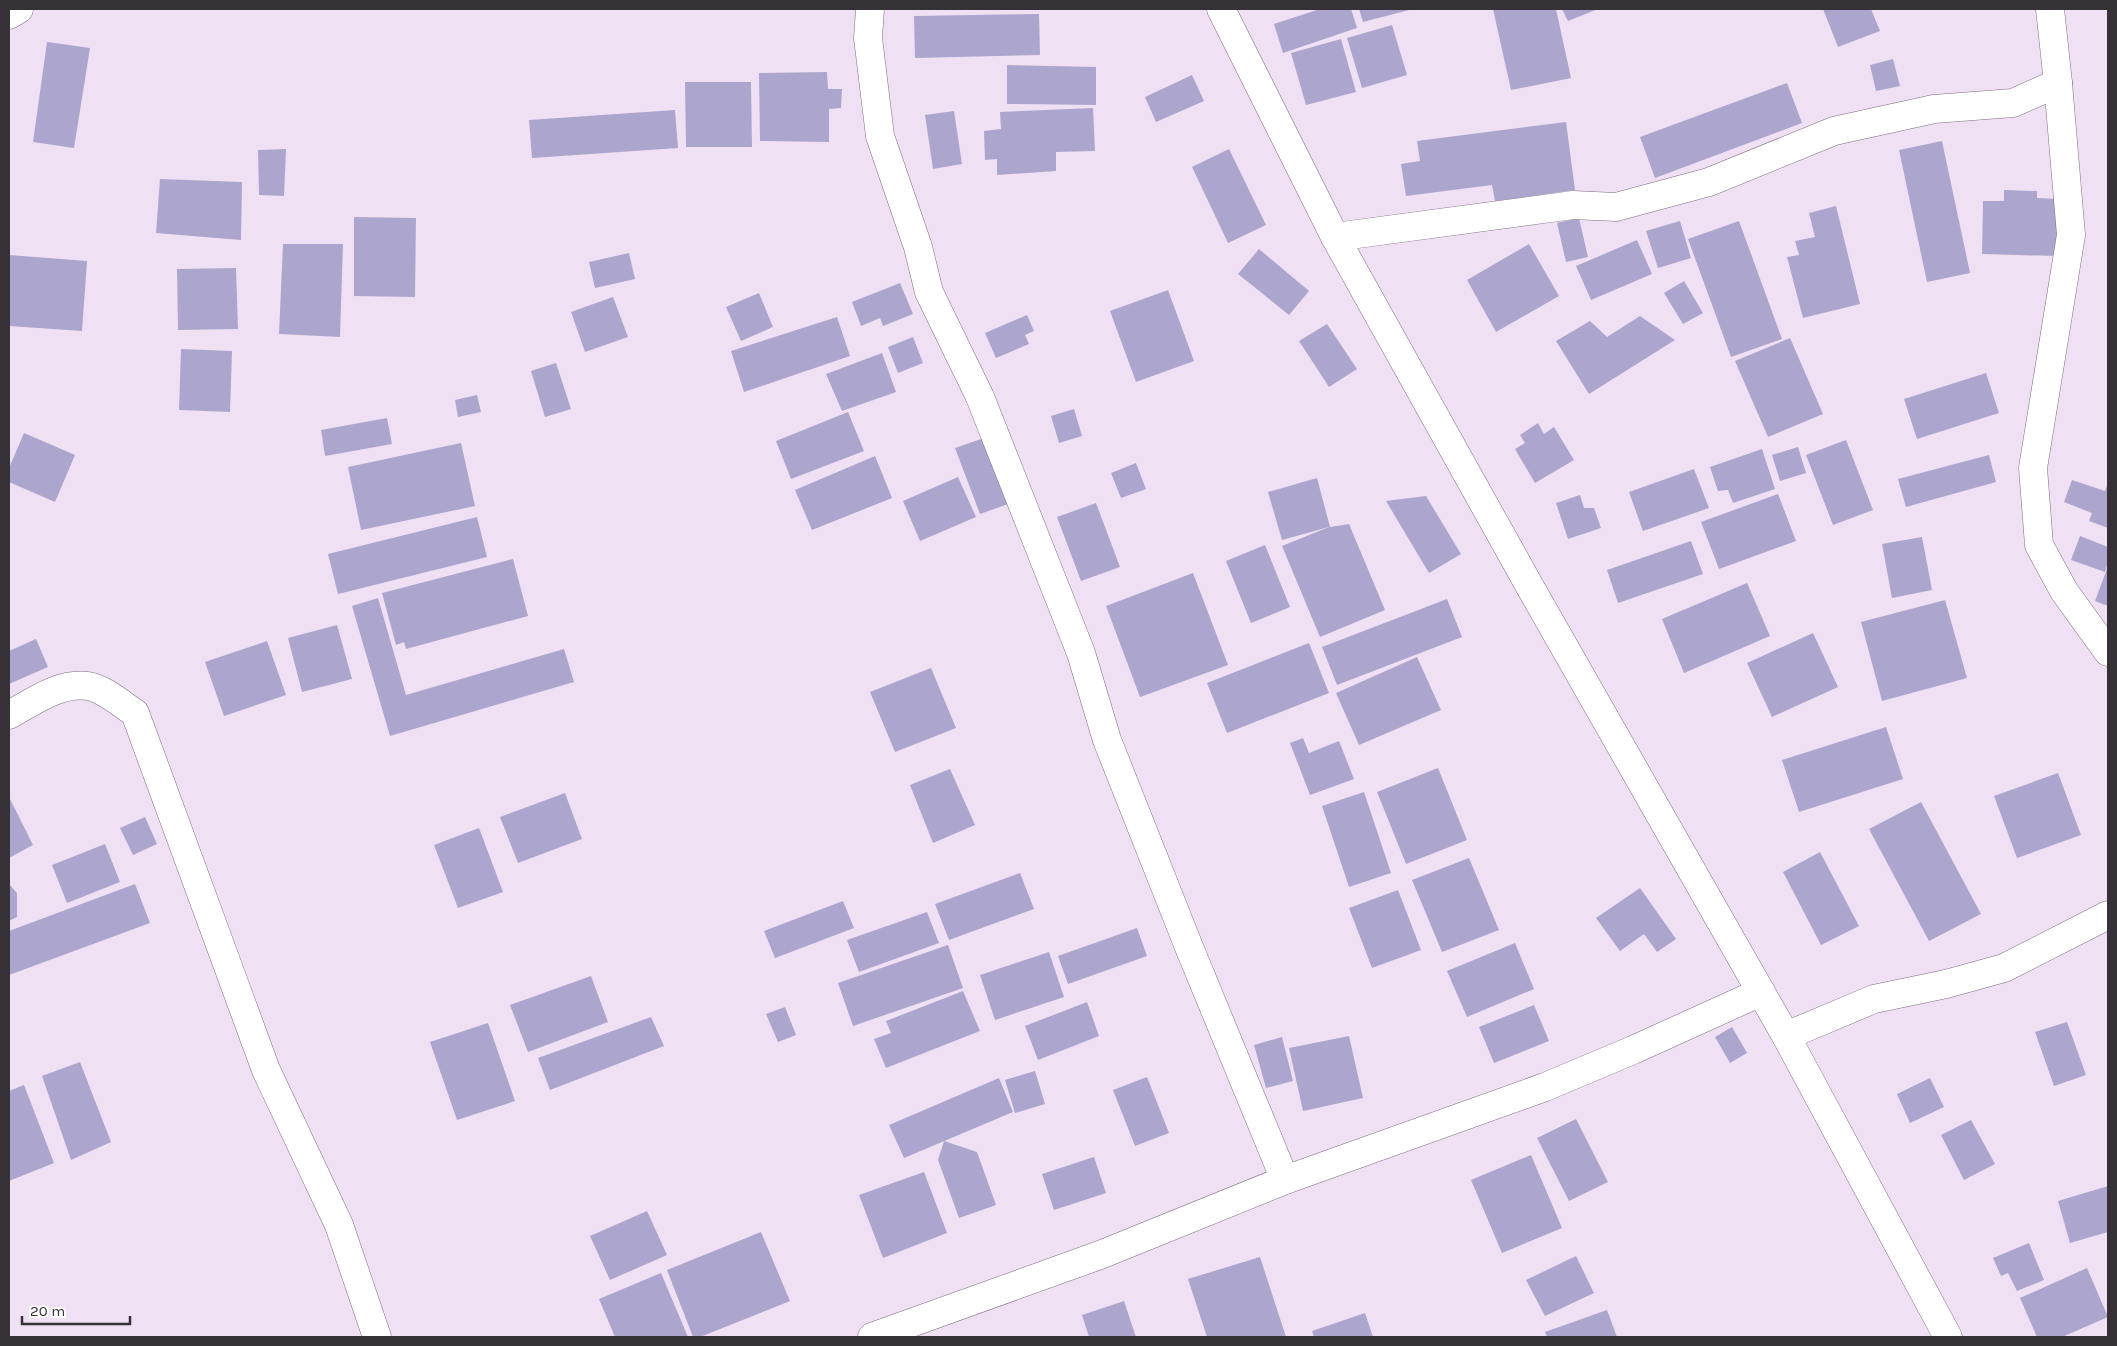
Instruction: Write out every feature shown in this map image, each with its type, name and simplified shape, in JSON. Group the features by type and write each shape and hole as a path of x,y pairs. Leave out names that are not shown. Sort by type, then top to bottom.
{"street":[{"path":"9,15 19,9"},
{"path":"870,9 868,38 880,136 918,247 929,292 984,406 1081,653 1111,749 1189,947 1285,1180"},
{"path":"1221,9 1335,237 1529,585 1786,1036 1948,1337"},
{"path":"2050,9 2071,234 2033,468 2039,545 2064,591 2108,652"},
{"path":"1335,237 1573,205 1616,207 1710,182 1834,132 1934,109 2013,103 2058,83"},
{"path":"9,715 62,687 88,686 107,694 135,713 266,1070 339,1225 377,1337"},
{"path":"1786,1036 1874,999 1946,984 2004,968 2108,915"},
{"path":"872,1337 919,1330 1285,1180 1544,1087 1633,1050 1761,992"}],"building":[{"path":"1320,9 1351,9 1357,28 1283,53 1274,24"},
{"path":"1359,9 1413,9 1363,22"},
{"path":"1493,9 1556,9 1571,78 1511,90"},
{"path":"1562,9 1598,9 1568,21"},
{"path":"1823,9 1871,9 1880,31 1838,47"},
{"path":"1039,14 1040,55 915,58 914,16"},
{"path":"1392,25 1407,75 1362,88 1347,38"},
{"path":"1341,39 1356,92 1306,105 1291,53"},
{"path":"47,42 90,48 74,148 33,142"},
{"path":"1893,59 1900,86 1876,91 1870,65"},
{"path":"1007,65 1096,67 1096,105 1007,104"},
{"path":"827,72 828,89 842,89 841,108 829,109 829,142 760,141 759,73"},
{"path":"1192,75 1204,101 1156,122 1145,97"},
{"path":"685,82 751,82 752,147 686,147"},
{"path":"1787,83 1802,123 1655,178 1640,137"},
{"path":"1093,108 1095,151 1056,152 1056,171 997,175 997,159 985,160 984,131 1001,129 1000,112"},
{"path":"675,110 678,148 532,158 529,120"},
{"path":"954,111 962,164 933,169 925,115"},
{"path":"1566,122 1575,190 1495,201 1492,185 1406,196 1401,164 1420,161 1417,141"},
{"path":"1942,141 1970,273 1927,282 1899,150"},
{"path":"286,149 284,196 259,195 258,150"},
{"path":"1229,149 1266,225 1228,243 1192,167"},
{"path":"160,179 242,182 241,240 156,233"},
{"path":"2004,190 2037,191 2037,198 2058,199 2057,256 1982,254 1983,201 2004,201"},
{"path":"1836,206 1860,304 1803,318 1787,257 1799,255 1795,241 1815,237 1809,213"},
{"path":"354,217 416,218 415,297 354,296"},
{"path":"1579,218 1588,257 1566,262 1557,223"},
{"path":"1680,221 1691,258 1658,268 1646,231"},
{"path":"1739,221 1782,339 1731,357 1688,239"},
{"path":"1637,240 1652,274 1591,300 1576,266"},
{"path":"283,244 343,244 340,337 279,334"},
{"path":"1529,244 1559,296 1496,332 1467,280"},
{"path":"1259,249 1309,291 1289,315 1238,274"},
{"path":"629,253 635,279 595,288 589,262"},
{"path":"9,255 87,261 82,331 9,326"},
{"path":"236,268 238,329 178,330 177,269"},
{"path":"1684,281 1703,313 1683,324 1664,293"},
{"path":"900,283 913,314 883,326 880,318 861,326 852,302"},
{"path":"1168,290 1194,361 1136,382 1110,311"},
{"path":"759,293 773,327 741,341 726,307"},
{"path":"613,297 628,337 585,352 571,312"},
{"path":"1027,315 1034,331 1025,335 1029,344 996,358 985,333"},
{"path":"1640,316 1675,340 1589,394 1556,341 1590,321 1607,337"},
{"path":"837,317 850,356 744,392 731,351"},
{"path":"1327,324 1357,369 1329,387 1299,341"},
{"path":"913,337 923,363 898,373 888,347"},
{"path":"1790,338 1823,414 1768,437 1735,361"},
{"path":"181,349 232,351 230,412 179,410"},
{"path":"882,353 896,392 842,411 826,374"},
{"path":"556,363 571,409 545,417 531,371"},
{"path":"1986,373 1999,413 1917,439 1904,399"},
{"path":"477,395 481,412 458,417 455,400"},
{"path":"1074,409 1082,436 1059,443 1051,416"},
{"path":"848,412 864,451 791,479 776,441"},
{"path":"387,418 392,444 325,456 321,430"},
{"path":"1538,423 1544,434 1554,427 1574,460 1535,483 1515,449 1525,443 1520,435"},
{"path":"24,433 75,455 55,502 9,482 9,468"},
{"path":"984,438 1008,504 980,514 955,448"},
{"path":"1846,440 1873,510 1833,525 1806,455"},
{"path":"461,443 475,506 361,530 348,467"},
{"path":"1798,447 1806,473 1780,481 1772,455"},
{"path":"1762,449 1775,489 1733,503 1728,490 1718,491 1710,467"},
{"path":"1989,455 1996,482 1906,507 1898,479"},
{"path":"875,456 892,498 812,530 795,490"},
{"path":"1136,463 1146,489 1121,498 1111,473"},
{"path":"1694,469 1709,508 1643,531 1629,492"},
{"path":"958,477 976,517 920,541 903,501"},
{"path":"1317,478 1330,527 1349,524 1385,610 1320,637 1282,546 1329,527 1282,540 1268,492"},
{"path":"2072,480 2105,491 2108,483 2108,528 2089,521 2092,513 2064,502"},
{"path":"1778,494 1796,541 1719,569 1701,522"},
{"path":"1580,495 1584,508 1594,508 1601,528 1568,539 1556,503"},
{"path":"1426,496 1461,554 1429,573 1386,501"},
{"path":"1096,503 1120,567 1081,581 1057,517"},
{"path":"477,517 487,557 338,594 328,554"},
{"path":"2080,536 2108,547 2108,562 2105,572 2071,560"},
{"path":"1922,537 1932,590 1892,598 1882,544"},
{"path":"1691,541 1703,574 1618,603 1607,570"},
{"path":"1265,545 1290,607 1251,623 1226,561"},
{"path":"513,559 528,616 406,649 404,642 396,645 382,593"},
{"path":"2108,566 2108,606 2095,601"},
{"path":"1193,573 1228,665 1140,697 1106,606"},
{"path":"1747,583 1770,636 1684,673 1662,619"},
{"path":"378,598 406,695 564,649 574,682 390,736 352,606"},
{"path":"1447,599 1462,637 1337,685 1322,647"},
{"path":"1945,600 1967,678 1882,701 1861,622"},
{"path":"337,625 352,679 302,692 288,638"},
{"path":"1813,633 1838,687 1772,717 1747,663"},
{"path":"36,639 48,667 9,684 9,651"},
{"path":"267,641 286,695 224,716 205,662"},
{"path":"1309,643 1329,693 1227,733 1207,683"},
{"path":"1417,657 1441,710 1359,745 1336,693"},
{"path":"931,668 956,728 895,752 870,692"},
{"path":"1886,727 1903,779 1799,812 1782,760"},
{"path":"1303,738 1309,753 1339,741 1354,779 1310,795 1290,743"},
{"path":"1438,768 1467,840 1406,864 1377,792"},
{"path":"950,769 975,825 933,843 910,785"},
{"path":"2058,773 2081,835 2017,858 1994,796"},
{"path":"1364,792 1391,873 1349,887 1322,806"},
{"path":"565,793 582,839 518,863 500,817"},
{"path":"9,797 33,845 9,858"},
{"path":"1921,802 1981,914 1929,941 1869,829"},
{"path":"145,817 157,844 133,855 120,828"},
{"path":"479,828 503,892 458,908 434,845"},
{"path":"105,844 120,882 67,903 52,865"},
{"path":"1820,852 1859,926 1821,945 1783,872"},
{"path":"1469,858 1499,930 1442,952 1412,880"},
{"path":"1020,873 1034,909 949,940 935,904"},
{"path":"9,884 17,893 17,917 9,921"},
{"path":"135,884 150,923 9,975 9,931"},
{"path":"1640,888 1676,939 1657,952 1644,934 1620,951 1596,918"},
{"path":"1398,890 1421,950 1372,968 1349,908"},
{"path":"843,901 854,928 775,958 764,931"},
{"path":"927,912 939,943 859,972 847,940"},
{"path":"1137,928 1147,956 1068,984 1058,956"},
{"path":"1515,943 1534,989 1467,1017 1447,971"},
{"path":"948,945 963,988 853,1026 838,983"},
{"path":"1049,952 1064,997 995,1020 980,975"},
{"path":"591,976 608,1022 528,1052 510,1005"},
{"path":"963,991 980,1031 886,1068 874,1039 891,1033 886,1021"},
{"path":"1087,1002 1099,1036 1038,1060 1025,1026"},
{"path":"1534,1005 1549,1041 1494,1063 1479,1027"},
{"path":"785,1007 796,1035 778,1042 766,1014"},
{"path":"651,1017 664,1046 550,1090 538,1058"},
{"path":"2067,1022 2086,1075 2054,1086 2035,1032"},
{"path":"488,1023 515,1101 457,1120 430,1042"},
{"path":"1732,1027 1747,1053 1730,1063 1715,1037"},
{"path":"1349,1036 1363,1098 1303,1111 1289,1048"},
{"path":"1282,1037 1293,1081 1266,1088 1254,1045"},
{"path":"80,1062 111,1142 71,1160 42,1076"},
{"path":"1035,1071 1045,1104 1015,1113 1005,1080"},
{"path":"1147,1077 1169,1133 1135,1146 1113,1090"},
{"path":"999,1078 1013,1112 904,1158 889,1125"},
{"path":"1930,1078 1944,1107 1910,1123 1897,1094"},
{"path":"24,1085 54,1163 9,1181 9,1091"},
{"path":"1576,1119 1608,1182 1569,1201 1537,1138"},
{"path":"1971,1120 1995,1164 1964,1180 1941,1135"},
{"path":"944,1141 977,1152 996,1205 959,1218 938,1160"},
{"path":"1531,1155 1562,1228 1502,1253 1471,1180"},
{"path":"1094,1157 1106,1193 1054,1210 1042,1174"},
{"path":"924,1172 947,1233 883,1258 859,1195"},
{"path":"2108,1186 2108,1232 2070,1243 2058,1201"},
{"path":"647,1211 667,1255 610,1280 590,1236"},
{"path":"761,1232 790,1301 700,1337 693,1337 667,1270"},
{"path":"2029,1243 2044,1280 2017,1291 2008,1273 2001,1276 1993,1258"},
{"path":"1576,1256 1594,1293 1545,1316 1526,1280"},
{"path":"1260,1257 1286,1337 1207,1337 1188,1279"},
{"path":"2087,1268 2108,1317 2062,1337 2037,1337 2020,1298"},
{"path":"661,1273 688,1337 615,1337 599,1299"},
{"path":"1124,1301 1136,1337 1089,1337 1082,1315"},
{"path":"1607,1310 1617,1337 1547,1337 1545,1332"},
{"path":"1365,1313 1373,1337 1314,1337 1312,1331"}]}
